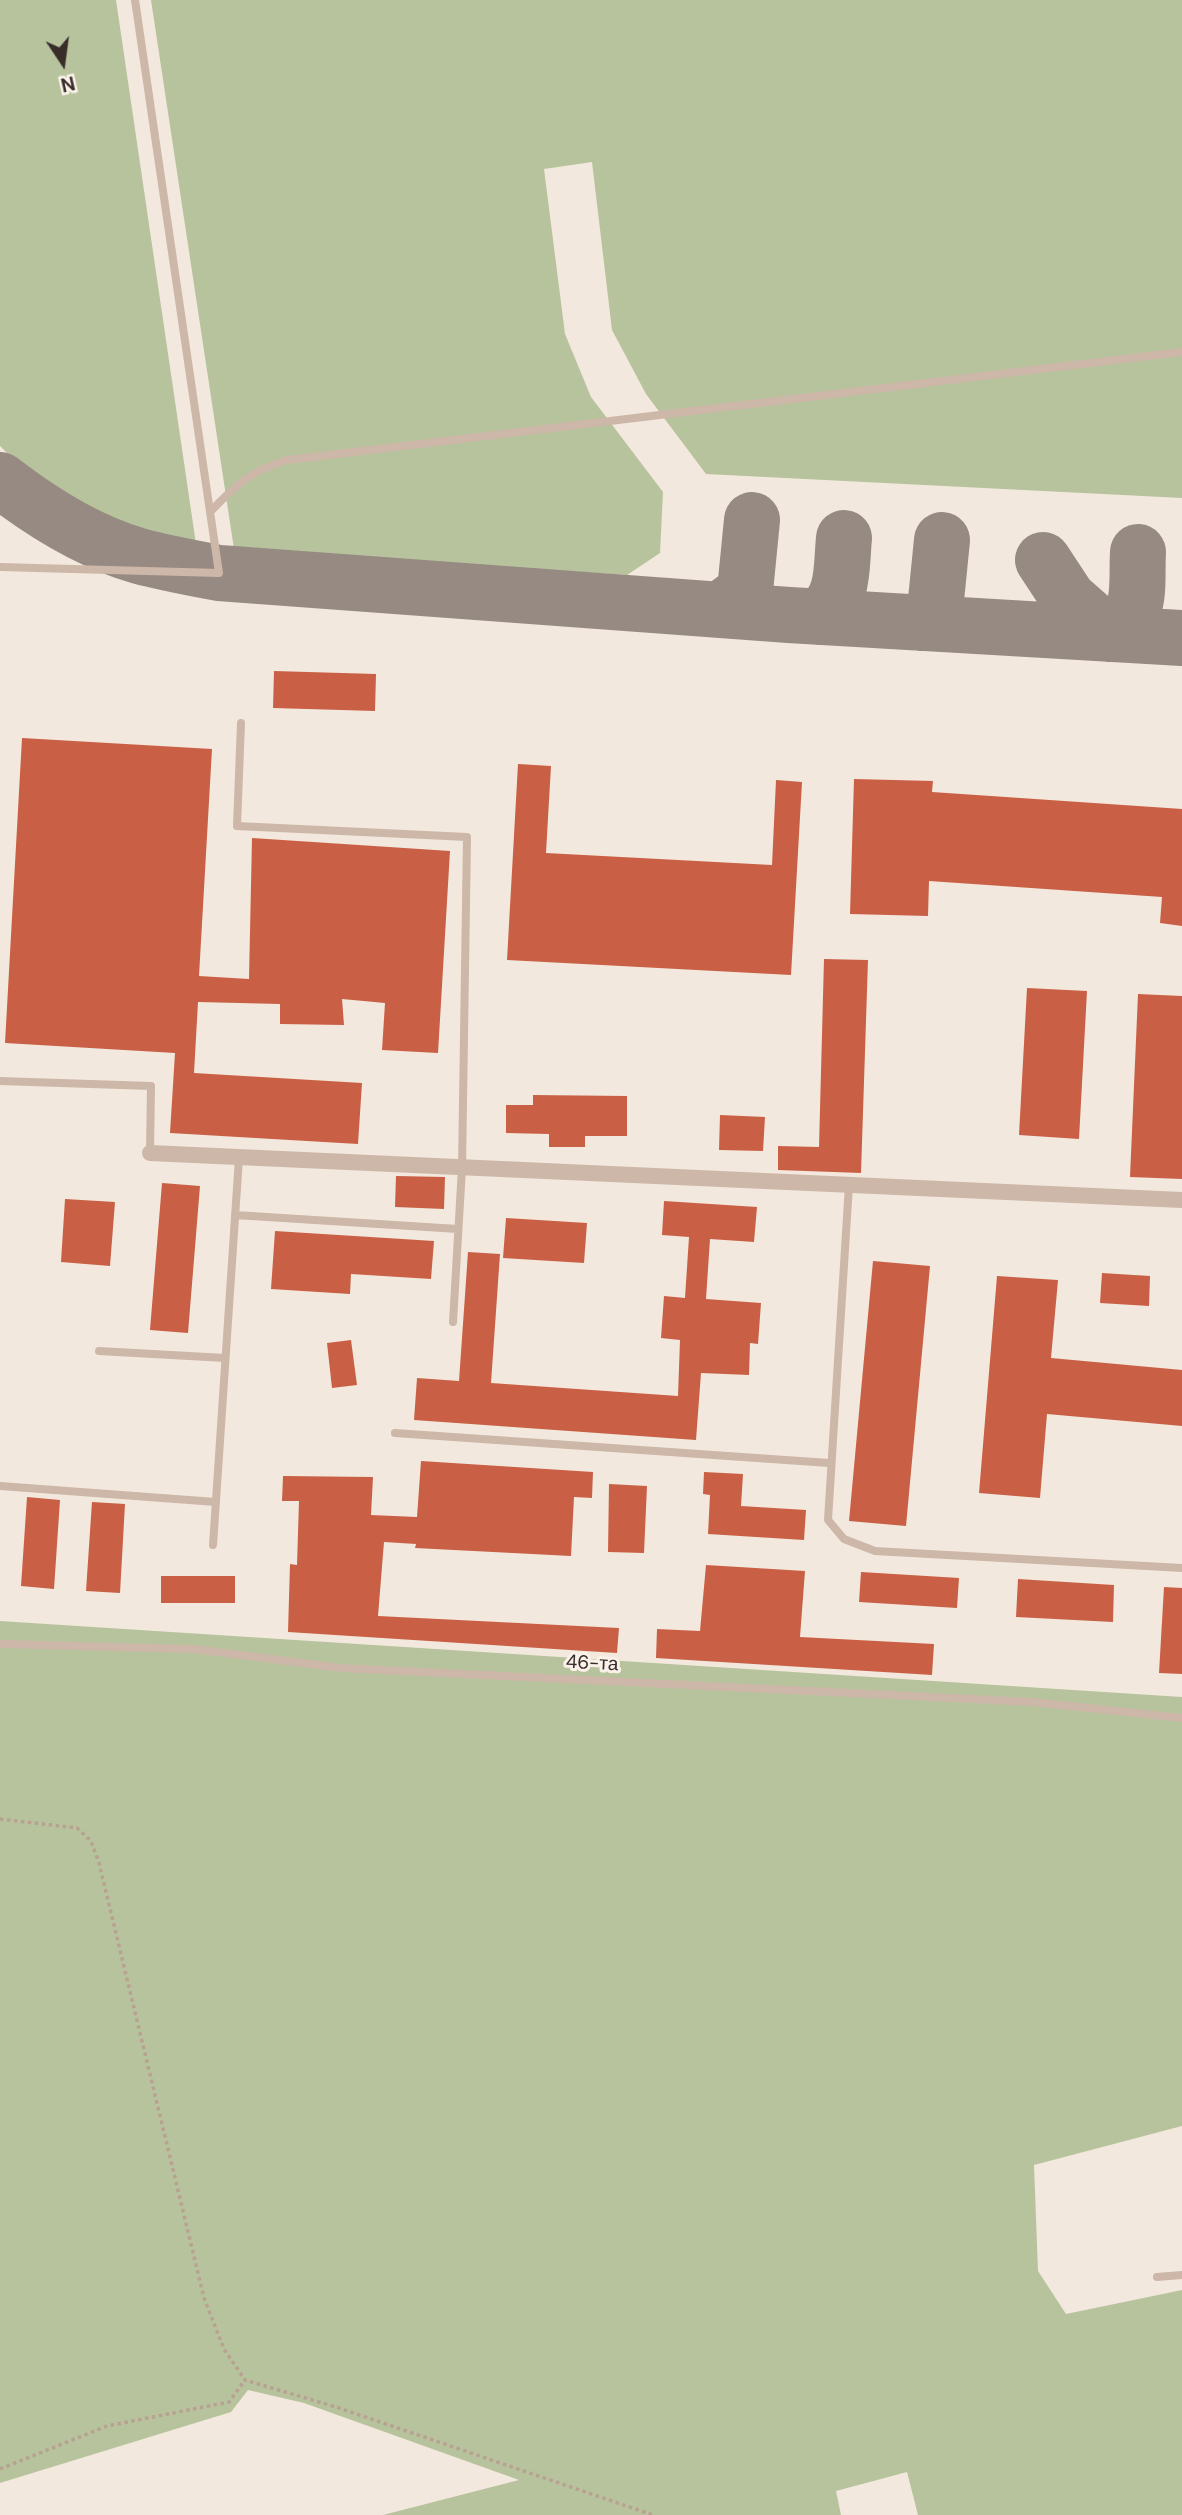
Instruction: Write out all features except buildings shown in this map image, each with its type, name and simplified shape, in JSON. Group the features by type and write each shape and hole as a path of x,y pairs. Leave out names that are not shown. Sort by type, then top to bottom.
{"street":[{"path":"150,1153 1182,1200"}],"lane":[{"path":"0,567 219,573 135,0"},
{"path":"210,512 242,479 262,467 287,460 1182,352"},
{"path":"241,723 237,826 467,837 462,1168 453,1322"},
{"path":"0,1081 150,1086 150,1153"},
{"path":"213,1545 239,1158"},
{"path":"849,1185 829,1463 828,1520 844,1539 875,1551 1182,1568"},
{"path":"235,1215 458,1229"},
{"path":"99,1352 225,1358"},
{"path":"395,1433 829,1463"},
{"path":"0,1486 216,1502"},
{"name":"46-та","path":"0,1644 194,1649 341,1668 1033,1702 1182,1718"},
{"path":"1157,2277 1182,2275"}],"path":[{"path":"0,1819 77,1828 91,1841 99,1863 204,2298 224,2349 244,2380 312,2399 653,2515"},
{"path":"0,2469 107,2426 229,2402 244,2380"}],"green space":[{"path":"0,0 116,0 196,544 144,531 91,509 41,480 0,446"},
{"path":"151,0 1182,0 1182,498 706,474 646,394 612,330 592,162 544,169 565,334 591,397 663,492 660,553 627,575 234,549"},
{"path":"0,1621 1182,1697 1182,2126 1034,2165 1038,2271 1066,2314 1182,2290 1182,2515 918,2515 907,2472 836,2491 841,2515 383,2515 519,2480 304,2403 248,2390 231,2412 0,2483"}],"taxiway":[{"path":"0,480 48,514 102,543 139,556 219,573 789,615 1182,638"},
{"path":"720,610 745,591 752,520"},
{"path":"819,617 838,591 844,538"},
{"path":"919,623 934,608 942,540"},
{"path":"1043,560 1068,598 1109,634 1120,627 1133,610 1137,589 1138,552"}]}
